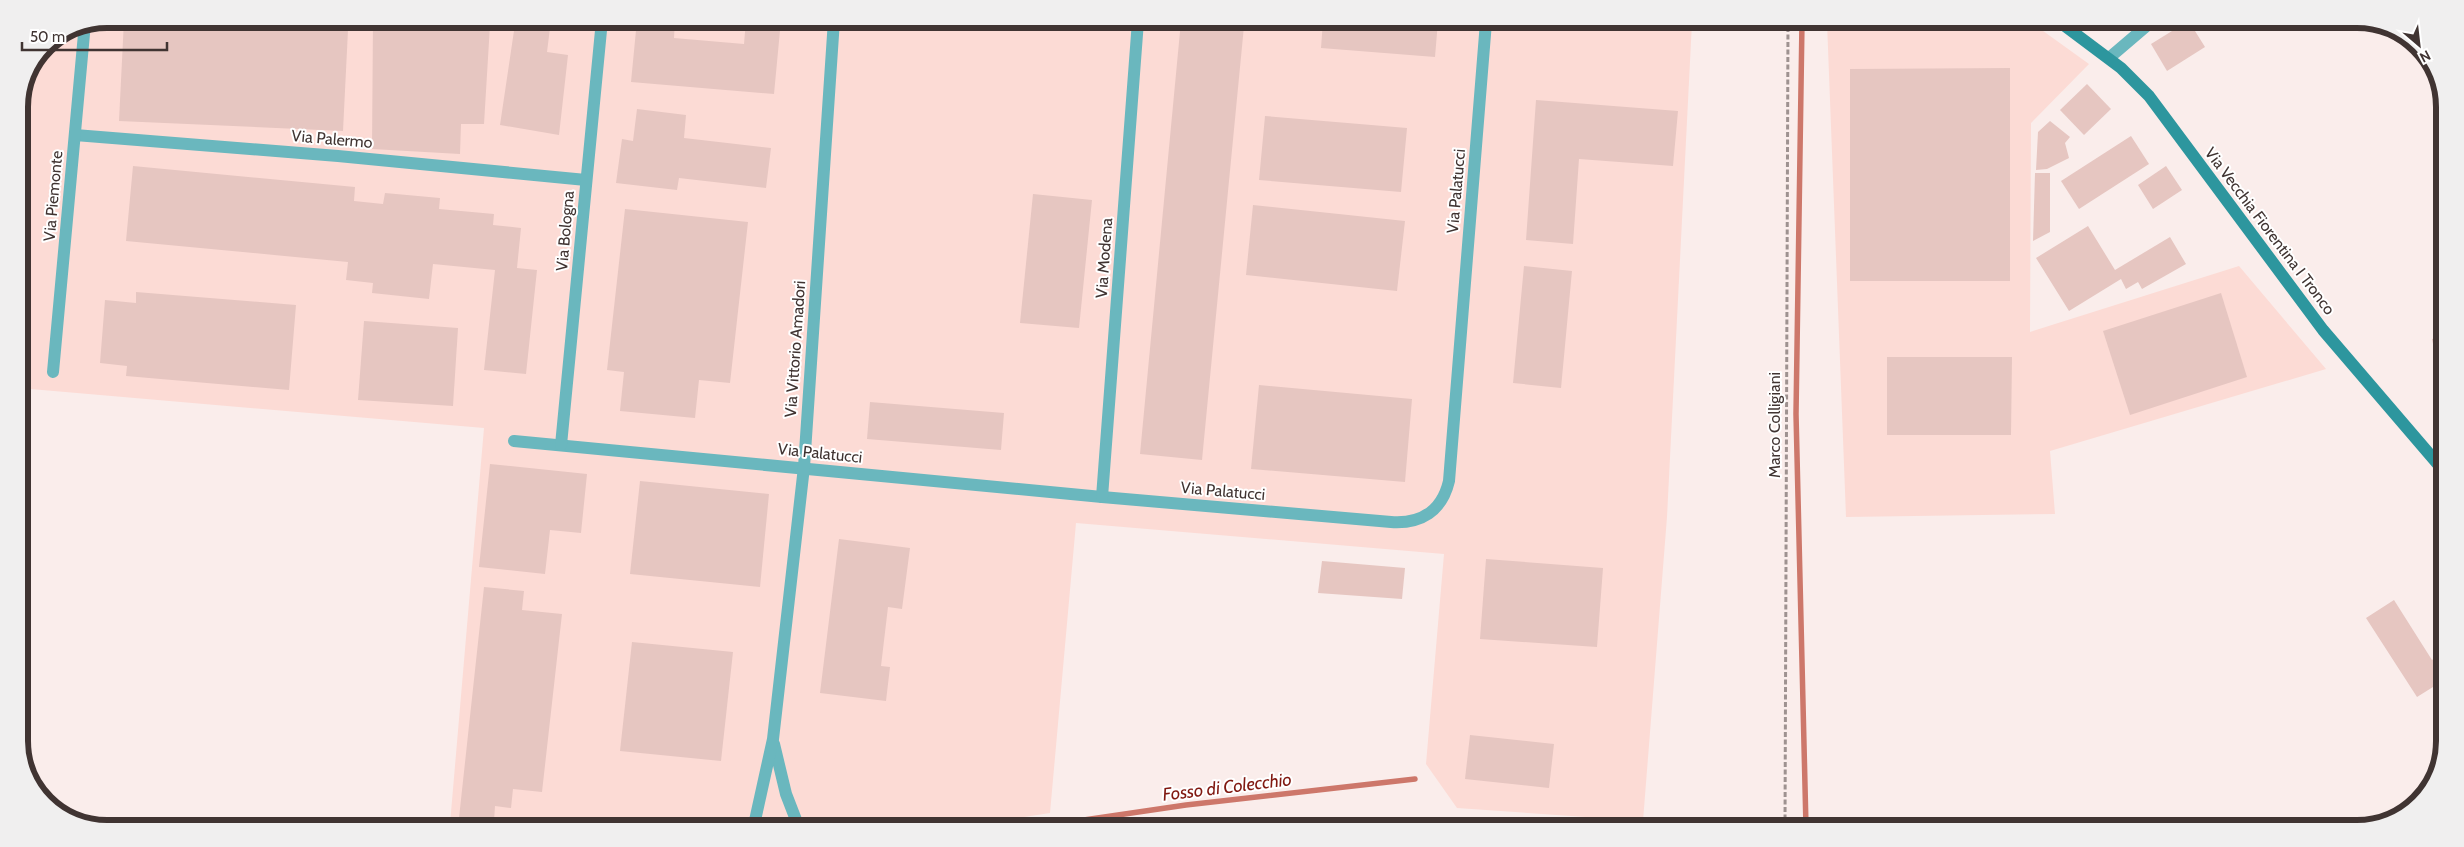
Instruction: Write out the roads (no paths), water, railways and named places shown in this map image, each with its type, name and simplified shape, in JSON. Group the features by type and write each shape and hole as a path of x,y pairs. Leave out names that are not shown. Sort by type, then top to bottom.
{"street":[{"name":"Via Bologna","path":"561,445 601,28"},
{"name":"Via Vittorio Amadori","path":"755,820 773,739 804,467 833,28"},
{"name":"Via Modena","path":"1102,497 1137,28"},
{"name":"Via Palatucci","path":"514,441 804,467 1102,497 1400,523 1422,518 1433,512 1441,504 1447,491 1450,470 1486,28"},
{"name":"Via Vecchia Fiorentina I Tronco","path":"2069,28 2109,58 2148,96 2323,330 2436,462"},
{"path":"2109,58 2144,28"},
{"name":"Via Piemonte","path":"53,372 83,32"},
{"name":"Via Palermo","path":"75,135 338,156 586,180"},
{"name":"Via Vittorio Amadori","path":"773,739 786,794 796,820"}],"waterway":[{"path":"1802,28 1796,414 1806,820"},
{"name":"Fosso di Colecchio","path":"1084,820 1186,805 1415,779"}]}
